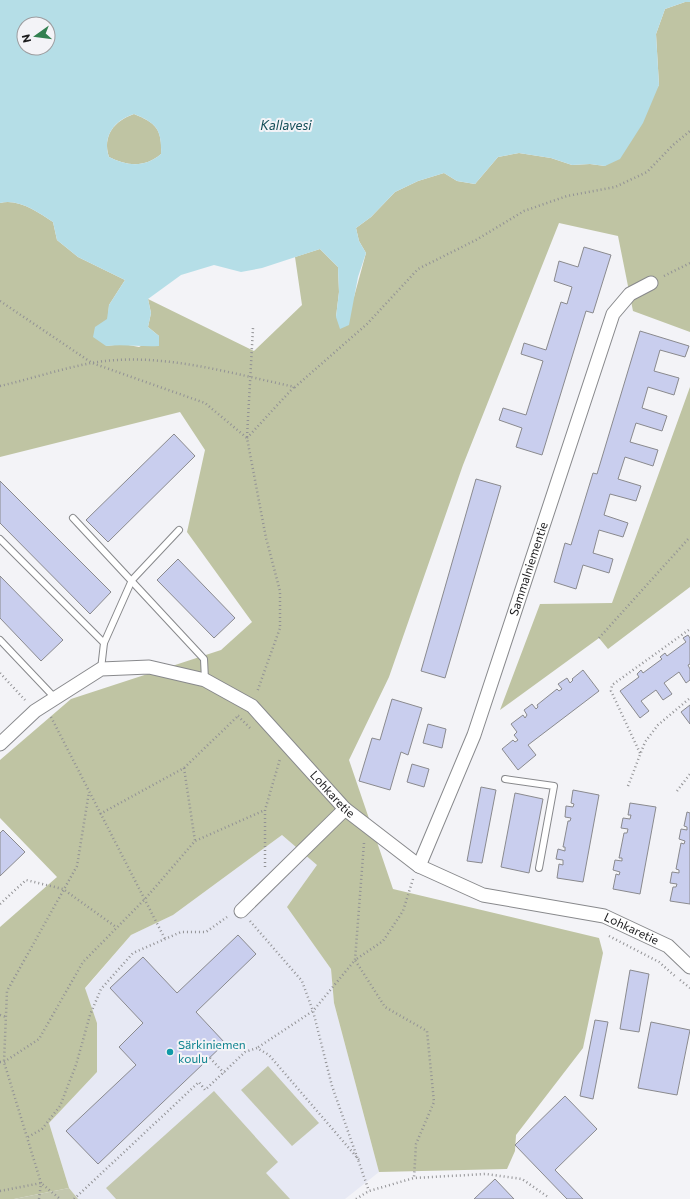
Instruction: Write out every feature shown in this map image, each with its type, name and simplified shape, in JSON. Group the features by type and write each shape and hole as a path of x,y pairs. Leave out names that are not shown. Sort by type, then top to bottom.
{"street":[{"name":"Sammalniementie","path":"419,866 474,735 613,314 630,294 651,283"},
{"name":"Lohkaretie","path":"0,744 35,711 101,669 149,667 205,680 252,706 345,809 419,866 483,895 604,916 668,946 690,967"},
{"path":"241,911 345,809"}],"lane":[{"path":"73,518 204,659 205,680"},
{"path":"101,669 104,643 132,580 179,530"},
{"path":"0,539 104,643"},
{"path":"0,640 55,698"},
{"path":"505,779 554,786 540,868"}],"path":[{"path":"247,438 295,387 367,324 418,269 476,240 524,211 567,196 614,187 647,172 673,145 690,131"},
{"path":"651,283 690,263"},
{"path":"0,301 92,363 205,403 247,438"},
{"path":"100,814 184,768 238,716 252,706 280,628 280,591 266,538 247,438 249,378 253,328"},
{"path":"0,386 92,363 128,360 167,361 295,387"},
{"path":"599,638 690,537"},
{"path":"640,754 610,691 612,685 690,629"},
{"path":"0,673 35,711"},
{"path":"628,786 645,742 658,726 690,698"},
{"path":"48,713 165,939"},
{"path":"265,888 265,810 280,759"},
{"path":"184,768 195,841"},
{"path":"676,791 690,774"},
{"path":"39,1199 41,1183 4,1062 7,991 77,866 89,792"},
{"path":"0,1062 4,1062 39,1039 83,962 145,899 195,841 265,810"},
{"path":"364,843 354,960 385,1007 427,1031 434,1102 416,1144 414,1178"},
{"path":"74,1199 199,1082 205,1090 245,1052 257,1048 313,1011 354,960 383,941 403,911 419,866"},
{"path":"0,904 26,880 64,889 116,928"},
{"path":"28,1137 42,1129 60,1106 76,1065 90,1015 101,989 133,953 181,932 206,932 236,911 241,911 302,981 313,1011 332,1086 360,1161 369,1191"},
{"path":"0,1015 6,1017"},
{"path":"257,1048 269,1055 360,1161"},
{"path":"210,1058 224,1073"},
{"path":"356,1199 369,1191 414,1178 486,1174 522,1179 548,1197"},
{"path":"0,1191 41,1183"},
{"path":"41,1183 60,1199"}],"shaded area":[{"path":"282,835 318,865 288,907 331,969 334,1003 379,1172 345,1199 78,1199 69,1188 49,1123 97,1072 97,1023 85,989 131,935 173,915"}],"green space":[{"path":"685,2 690,2 690,332 633,311 618,236 559,223 463,465 389,677 349,760 393,889 599,938 603,953 583,1048 516,1135 515,1151 507,1169 379,1172 334,1003 331,969 287,907 317,865 282,835 173,915 131,935 85,988 97,1023 97,1072 49,1123 69,1188 14,1199 0,1199 0,927 57,877 0,818 0,760 71,699 221,650 252,622 187,532 205,450 180,412 0,457 0,203 14,202 41,214 53,222 57,240 78,257 125,280 109,305 106,346 123,344 139,347 159,336 148,327 151,313 148,299 254,351 302,305 295,257 320,249 338,267 339,292 336,317 354,297 366,253 359,241 356,228 371,217 395,192 418,181 444,173 457,181 475,184 498,157 519,153 551,158 572,165 590,164 605,166 659,85 656,34 665,9"},
{"path":"134,114 152,124 159,133 161,154 149,162 129,164 109,157 107,142 111,130 115,125"},
{"path":"690,387 690,587 608,649 599,638 500,710 540,604 612,603"},
{"path":"268,1066 319,1123 292,1146 241,1090"},
{"path":"214,1091 278,1162 266,1173 290,1199 116,1199 106,1188"},
{"path":"69,1188 78,1199 14,1199"}],"water":[{"name":"Kallavesi","path":"0,0 690,0 690,2 685,2 665,9 656,34 659,85 643,123 620,159 605,166 590,164 572,165 551,158 519,153 498,157 475,184 457,181 444,173 418,181 395,192 371,217 356,228 359,241 366,253 358,277 349,325 340,329 336,317 339,292 338,267 320,249 262,268 241,272 214,265 181,275 148,299 151,313 148,327 159,336 159,346 106,346 93,337 95,327 107,319 109,305 125,280 78,257 57,240 53,222 41,214 21,204 7,202 0,203","holes":["134,114 148,121 159,133 161,154 149,162 136,164 129,164 109,157 107,143 111,130 115,125 121,120"]}],"building":[{"path":"584,247 611,255 593,313 586,311 542,455 516,447 522,428 499,420 503,408 526,415 543,361 521,354 524,343 546,350 561,302 567,304 572,287 554,281 559,261 578,267"},
{"path":"640,331 689,346 685,357 660,350 654,371 679,378 674,395 648,387 642,408 667,416 662,431 636,423 630,442 658,450 653,466 625,457 618,479 641,486 636,501 610,494 604,515 628,523 623,537 599,530 593,553 613,559 609,573 583,565 576,589 554,582 565,543 571,545 593,473 597,474"},
{"path":"174,434 195,456 108,542 86,520"},
{"path":"476,479 501,486 445,678 421,671"},
{"path":"0,481 111,592 90,614 0,523"},
{"path":"178,559 235,618 214,638 157,580"},
{"path":"0,576 63,640 41,661 0,618"},
{"path":"688,635 690,638 690,664 688,665 690,669 690,680 686,683 679,672 664,683 672,694 663,700 656,690 641,701 649,711 640,718 620,691 639,677 637,674 641,670 643,673 662,659 660,657 665,653 667,656 686,642 683,638"},
{"path":"583,670 599,691 528,745 536,755 518,770 502,749 513,740 515,742 518,740 514,735 517,732 511,724 523,715 525,718 527,715 524,710 532,704 536,709 538,707 537,705 557,689 559,691 562,689 558,684 567,678 570,683 573,680 572,679"},
{"path":"392,699 422,708 408,755 401,752 390,790 359,781 372,738 380,740"},
{"path":"690,705 690,724 681,712"},
{"path":"428,724 446,729 442,748 423,743"},
{"path":"412,764 429,769 424,787 407,782"},
{"path":"481,787 496,790 482,863 467,861"},
{"path":"573,790 599,795 583,882 557,878 559,864 563,865 563,860 556,859 558,849 565,851 565,847 563,847 568,821 570,821 571,818 565,817 566,806 573,807 574,804 571,803"},
{"path":"515,793 543,799 529,873 501,867"},
{"path":"630,803 656,807 640,894 613,889 616,874 619,875 620,872 613,870 615,860 622,861 622,858 619,858 624,833 627,833 628,829 621,828 623,818 630,819 631,815 628,815"},
{"path":"687,812 690,813 690,904 670,901 673,887 676,887 677,884 670,883 672,872 679,873 679,870 676,869 681,843 684,844 685,841 679,839 681,829 687,830 687,827 684,826"},
{"path":"3,830 25,852 0,876 0,833"},
{"name":"Särkiniemen koulu","path":"238,935 256,954 196,1012 225,1043 98,1164 66,1131 136,1065 119,1047 143,1023 110,988 143,957 177,993"},
{"path":"630,970 649,974 639,1032 620,1029"},
{"path":"595,1020 608,1022 593,1099 580,1096"},
{"path":"651,1022 690,1030 677,1095 638,1088"},
{"path":"565,1096 597,1129 555,1170 583,1199 567,1199 515,1145"},
{"path":"495,1179 514,1199 474,1199"}],"place":[{"name":"Särkiniemen koulu","path":"170,1052"}]}
